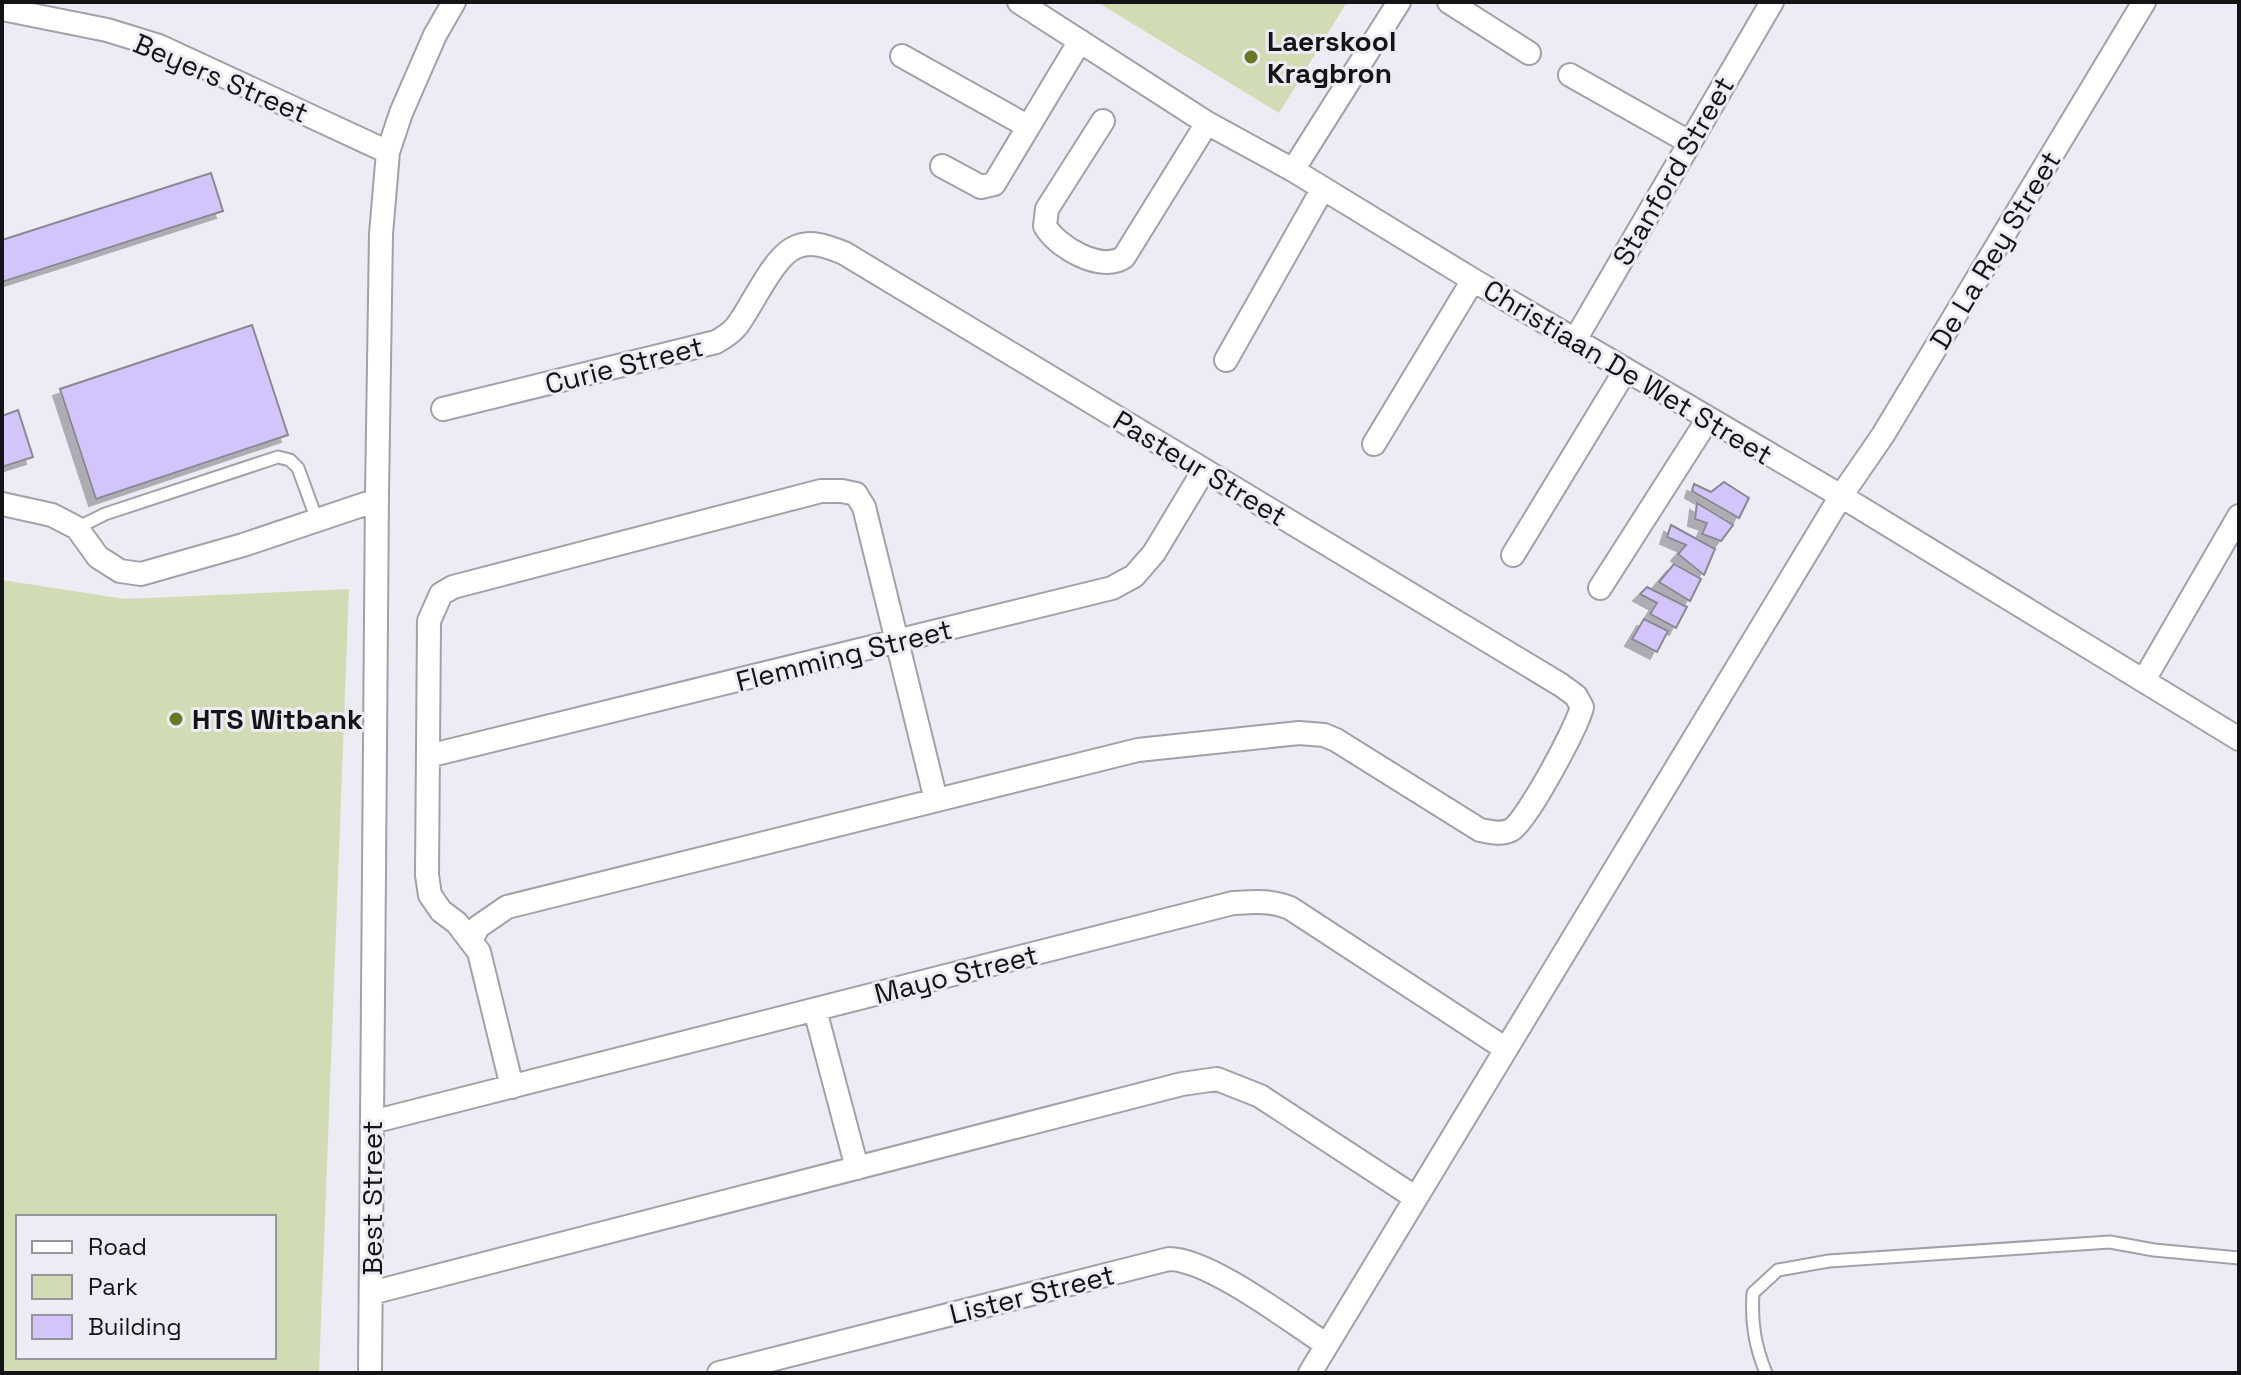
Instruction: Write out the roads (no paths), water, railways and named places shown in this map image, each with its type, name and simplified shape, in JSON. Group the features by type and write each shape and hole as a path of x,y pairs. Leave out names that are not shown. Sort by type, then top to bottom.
{"street":[{"name":"Best Street","path":"370,1373 381,234 388,152 413,87 454,2"},
{"name":"Christiaan De Wet Street","path":"1019,2 1207,123 1293,170 1625,371 1841,496 2239,739"},
{"path":"1293,170 1399,2"},
{"path":"1449,2 1529,53"},
{"name":"Stanford Street","path":"1575,340 1772,2"},
{"name":"De La Rey Street","path":"1310,1373 2144,2"},
{"name":"Beyers Street","path":"2,9 107,30 159,46 388,152"},
{"path":"942,166 981,187 994,184 1080,41"},
{"path":"902,56 1027,126"},
{"path":"1570,75 1689,142"},
{"path":"1103,121 1047,209 1045,226 1058,241 1095,262 1114,262 1124,257 1207,123"},
{"path":"1226,360 1322,190"},
{"name":"Curie Street","path":"443,409 716,342 734,330 781,259 793,248 809,244"},
{"name":"Pasteur Street","path":"809,244 824,245 844,253 1561,685 1576,696 1582,707 1572,736 1519,823 1503,832 1480,830 1336,740 1313,733 1138,750 936,800"},
{"path":"1374,444 1473,280"},
{"path":"1513,555 1625,371"},
{"path":"1600,588 1708,419"},
{"name":"Flemming Street","path":"428,756 1112,588 1134,576 1154,553 1204,470"},
{"path":"472,939 478,927 507,907 936,800 864,507 856,494 821,491 453,587 441,594 429,621 427,875 430,895 441,911 472,939 479,952 512,1087"},
{"path":"2,504 52,515 77,528 98,557 120,571 141,574 365,506 374,501 377,494"},
{"path":"2144,680 2239,516"},
{"name":"Mayo Street","path":"372,1122 1233,903 1257,901 1278,903 1290,908 1506,1049"},
{"path":"815,1010 857,1168"},
{"path":"371,1293 1182,1084 1217,1079 1260,1096 1416,1198"},
{"name":"Lister Street","path":"719,1373 1169,1259 1183,1259 1212,1272 1327,1345"}],"lane":[{"path":"77,528 105,514 278,457 290,460 298,468 317,520"},
{"path":"1766,1373 1755,1348 1753,1293 1778,1270 1829,1261 2110,1242 2154,1250 2239,1258"}],"place":[{"name":"Laerskool Kragbron","path":"1251,57"},
{"name":"HTS Witbank","path":"176,719"}]}
